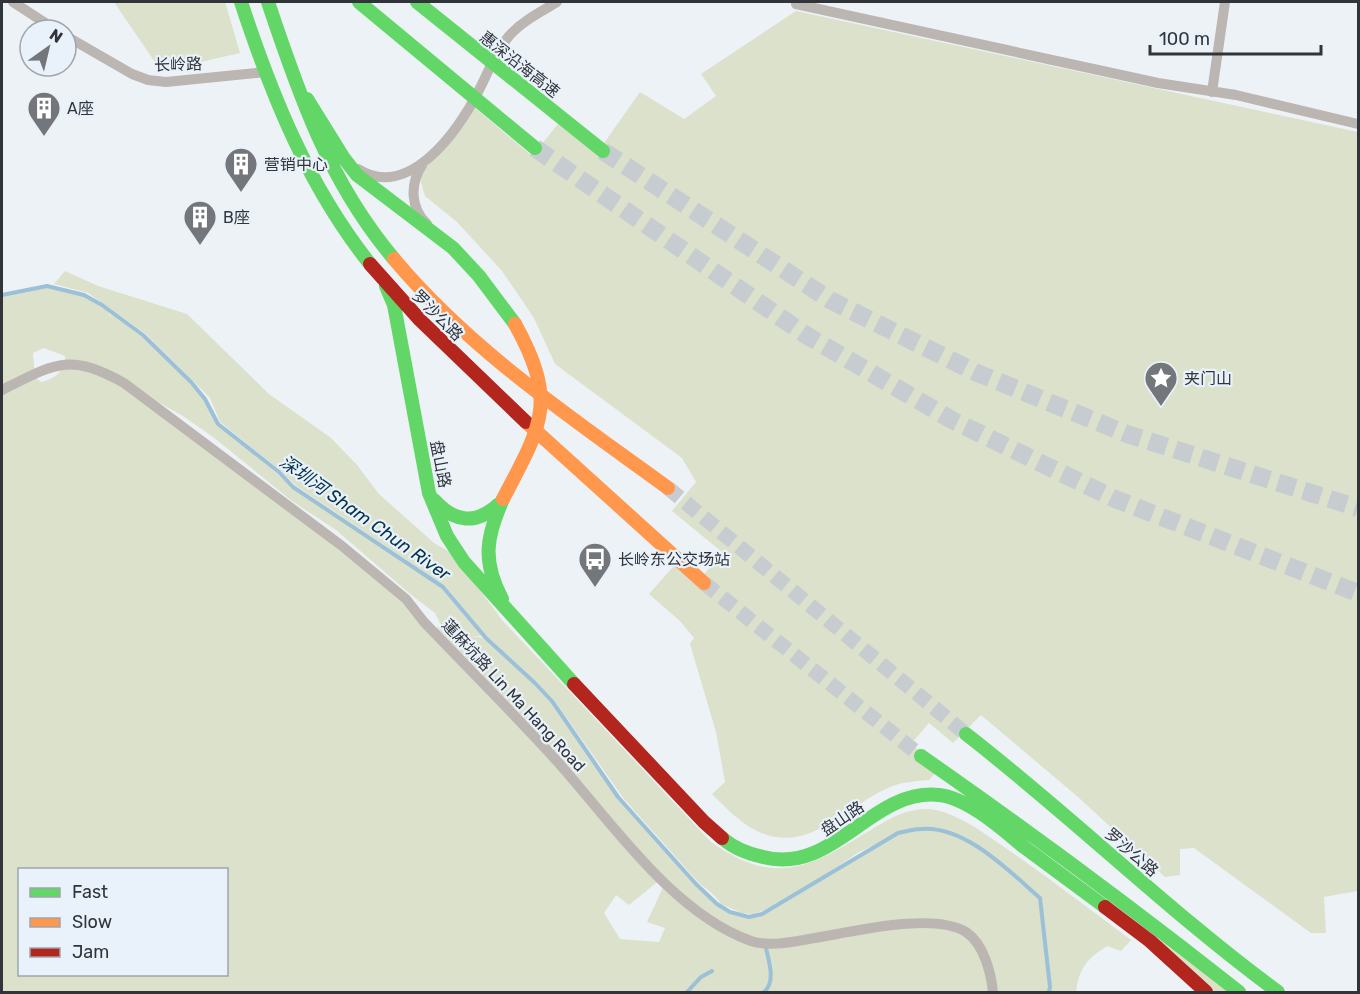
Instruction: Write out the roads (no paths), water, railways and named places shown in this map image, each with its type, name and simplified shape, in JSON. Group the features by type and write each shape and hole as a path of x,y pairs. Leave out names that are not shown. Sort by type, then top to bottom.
{"main road":[{"name":"罗沙公路","path":"241,2 280,113 321,194 359,251 384,282 444,345 704,584"},
{"name":"罗沙公路","path":"268,2 291,71 317,137 346,194 394,262 422,294 483,349 668,488"},
{"path":"359,2 493,115 536,148"},
{"name":"惠深沿海高速","path":"417,2 603,151"},
{"path":"291,71 343,157 364,181 445,241"},
{"name":"盘山路","path":"445,241 473,268 515,324 536,363 542,387 543,403 532,441 496,513 487,539 488,563 498,592 522,627"},
{"name":"盘山路","path":"384,282 394,305 429,493 440,522 455,550 522,627 704,822 723,839 742,852 762,859 784,860 807,857 842,840 889,805 906,797 941,794 973,808 1120,918 1175,962 1206,993"},
{"path":"429,493 445,512 461,519 478,519 486,516 503,499"},
{"name":"罗沙公路","path":"966,734 1015,772 1221,949 1278,993"},
{"path":"921,756 1005,814 1139,913 1239,993"}],"street":[{"path":"13,2 38,18"},
{"path":"445,241 423,220 413,198 414,181 426,160 448,137 473,102 508,37 525,21 557,2"},
{"path":"1212,92 1226,2"},
{"path":"796,4 1158,83 1236,95 1359,124"},
{"name":"长岭路","path":"78,43 132,74 148,80 165,82 265,72"},
{"path":"343,157 367,174 383,178 400,175 426,160"},
{"name":"蓮麻坑路 Lin Ma Hang Road","path":"2,390 42,370 69,364 92,367 124,383 298,512 406,599 424,622 549,752 627,843 662,879 698,911 721,927 752,941 783,944 911,923 943,923 967,933 978,946 987,961 993,993"}],"waterway":[{"name":"深圳河 Sham Chun River","path":"2,295 47,286 84,295 102,305 143,335 191,382 205,399 218,424 279,472 293,487 443,587 486,638 552,701 618,797 696,884 717,904 730,912 749,917 762,914 898,833 918,829 954,834 986,852 1040,898 1049,992"},
{"path":"764,992 768,988 771,977 766,948"},
{"path":"687,992 701,977 712,971"}],"tunnel":[{"path":"535,148 806,335 952,420 1115,499 1358,593"},
{"path":"603,151 830,300 975,372 1127,434 1358,508"},
{"path":"668,488 966,734"},
{"path":"704,583 921,756"}],"place":[{"name":"A座","path":"44,137"},
{"name":"营销中心","path":"241,193"},
{"name":"B座","path":"200,246"},
{"name":"夹门山","path":"1161,407"},
{"name":"长岭东公交场站","path":"595,588"}]}
